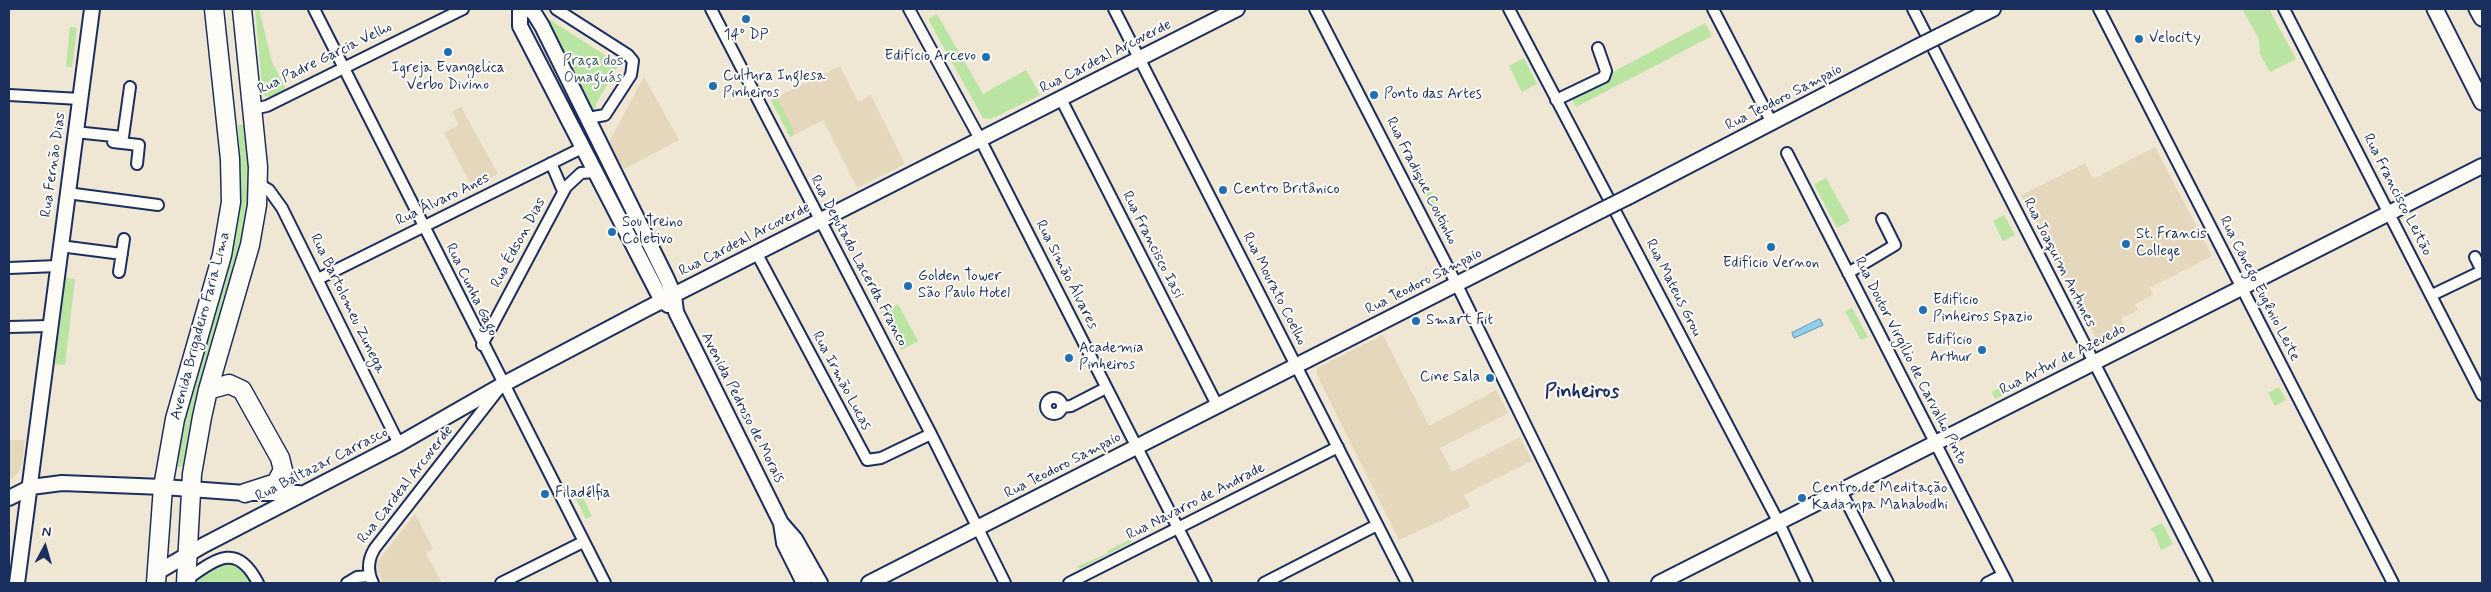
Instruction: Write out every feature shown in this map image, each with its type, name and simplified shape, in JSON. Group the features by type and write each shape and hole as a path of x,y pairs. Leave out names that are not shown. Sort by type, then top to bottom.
{"highway":[{"name":"Avenida Brigadeiro Faria Lima","path":"156,578 163,486 179,399 222,255 230,211 230,159 214,9"},
{"path":"221,9 230,101 240,110 253,110"},
{"name":"Avenida Brigadeiro Faria Lima","path":"186,582 190,488 208,390 250,245 259,184 242,9"},
{"path":"208,390 229,384 242,390 280,458 283,470 276,483 245,493"}],"main road":[{"name":"Rua Fernão Dias","path":"17,583 92,9"},
{"name":"Avenida Pedroso de Morais","path":"520,9 520,26 582,148 670,301"},
{"name":"Rua Cardeal Arcoverde","path":"502,385 670,301 820,221 1237,9"},
{"name":"Rua Teodoro Sampaio","path":"869,583 1993,9"},
{"path":"2435,9 2482,102"},
{"path":"2477,9 2482,18"},
{"name":"Avenida Pedroso de Morais","path":"535,10 588,118 670,301 781,523 795,539 820,583"},
{"name":"Rua Artur de Azevedo","path":"1659,583 2482,166"},
{"name":"Rua Baltazar Carrasco","path":"156,578 188,555 302,493 399,444 502,385"},
{"path":"9,498 31,487 62,483 163,486 245,493 302,493"},
{"name":"Avenida Pedroso de Morais","path":"781,523 784,543 804,583"}],"street":[{"name":"Rua Cunha Gago","path":"314,9 502,385 605,583"},
{"name":"Rua Padre Garcia Velho","path":"253,110 267,106 463,9"},
{"path":"556,9 628,54 632,61 630,75 605,115 588,118"},
{"name":"Rua Deputado Lacerda Franco","path":"711,9 931,434 1005,583"},
{"name":"Rua Simão Álvares","path":"909,9 980,139 1206,583"},
{"name":"Rua Mourato Coelho","path":"1114,9 1407,583"},
{"name":"Rua Fradique Coutinho","path":"1316,9 1456,283 1603,583"},
{"name":"Rua Mateus Grou","path":"1509,9 1779,523 1806,583"},
{"path":"1713,9 1772,123"},
{"name":"Rua Joaquim Antunes","path":"1913,9 2207,583"},
{"name":"Rua Cônego Eugênio Leite","path":"2099,9 2393,583"},
{"name":"Rua Francisco Leitão","path":"2284,9 2482,394"},
{"path":"520,26 535,10"},
{"path":"1556,100 1604,77 1606,71 1598,48"},
{"path":"75,134 123,137 130,87"},
{"path":"9,95 80,99"},
{"name":"Rua Francisco Iasi","path":"1061,99 1217,405"},
{"path":"75,134 139,145 137,164"},
{"name":"Rua Álvaro Anes","path":"318,279 582,148"},
{"name":"Rua Doutor Virgílio de Carvalho Pinto","path":"1787,153 1936,443 1970,515 2005,579"},
{"path":"551,163 564,191"},
{"name":"Rua Édson Dias","path":"482,345 564,191 581,173 595,172"},
{"name":"Rua Bartolomeu Zunega","path":"259,184 269,190 279,203 399,444"},
{"path":"67,193 158,205"},
{"path":"1848,273 1895,245 1882,219"},
{"path":"119,272 124,239"},
{"path":"60,246 122,254"},
{"name":"Rua Irmão Lucas","path":"757,254 867,460 881,458 931,434"},
{"path":"2432,295 2482,271 2475,257"},
{"path":"9,268 57,266"},
{"path":"9,327 50,326"},
{"name":"Rua Cardeal Arcoverde","path":"347,583 357,577 372,580 370,558 375,548 502,385"},
{"path":"1062,407 1071,406 1106,388"},
{"name":"Rua Navarro de Andrade","path":"1069,583 1338,447"},
{"path":"1841,491 1888,583"},
{"path":"1264,583 1377,525"},
{"path":"501,583 584,542"},
{"path":"186,582 205,567 223,558 237,557 245,562 258,583"},
{"path":"1987,583 2005,579"}],"shaded area":[{"path":"840,66 858,102 871,95 905,164 857,188 823,120 790,137 771,100"},
{"path":"644,77 679,140 624,169 606,147"},
{"path":"461,107 498,174 472,187 444,133 459,125 452,112"},
{"name":"St. Francis College","path":"2155,147 2212,256 2150,288 2153,295 2135,304 2138,310 2121,319 2127,332 2100,346 2021,195 2085,163 2093,179"},
{"path":"1383,335 1429,426 1496,390 1508,413 1440,448 1452,472 1520,437 1532,461 1464,495 1470,507 1399,540 1316,373 1317,368"},
{"path":"9,440 25,440 22,465 18,473 9,481"},
{"path":"415,514 433,549 426,553 442,583 384,583 376,568 377,562"}],"green space":[{"path":"255,9 259,9 272,62 286,90 269,97 263,95"},
{"path":"2242,9 2269,9 2296,59 2270,72 2260,54 2259,39"},
{"path":"937,14 983,94 1026,70 1040,95 991,119 983,118 928,19"},
{"name":"Praça dos Omaguás","path":"544,16 619,64 596,104 594,114"},
{"path":"1705,23 1712,36 1576,107 1570,95"},
{"path":"70,27 77,28 72,67 66,67"},
{"path":"1524,58 1537,84 1522,92 1509,66"},
{"path":"777,97 795,134 790,137 771,100"},
{"path":"248,124 251,189 246,225 238,260 197,397 183,467 171,466 234,237 241,175 238,125"},
{"path":"1826,178 1850,221 1837,228 1814,184"},
{"path":"1425,179 1439,209 1434,212 1419,182"},
{"path":"2004,215 2015,235 2003,241 1993,221"},
{"path":"66,278 75,279 65,365 55,364"},
{"path":"898,304 918,341 901,350 881,313"},
{"path":"1852,308 1868,337 1861,340 1845,311"},
{"path":"2011,382 2015,389 1995,399 1992,392"},
{"path":"2279,387 2286,400 2275,406 2268,393"},
{"path":"580,492 592,516 586,519 574,495"},
{"path":"2162,523 2173,544 2161,550 2155,534 2150,529"},
{"path":"1131,539 1132,542 1079,569 1078,566 1108,553 1107,551"},
{"path":"229,559 244,564 253,583 196,583 202,572"}],"water":[{"path":"1820,319 1823,325 1794,338 1792,333"}],"place":[{"name":"14º DP","path":"746,19"},
{"name":"Velocity","path":"2139,39"},
{"name":"Igreja Evangelica Verbo Divino","path":"448,52"},
{"name":"Edifício Arcevo","path":"986,57"},
{"name":"Cultura Inglesa Pinheiros","path":"713,86"},
{"name":"Ponto das Artes","path":"1374,95"},
{"name":"Centro Britânico","path":"1223,190"},
{"name":"Sou Treino Coletivo","path":"612,232"},
{"name":"St. Francis College","path":"2126,244"},
{"name":"Edifício Vernon","path":"1771,247"},
{"name":"Golden Tower São Paulo Hotel","path":"908,286"},
{"name":"Edifício Pinheiros Spazio","path":"1923,310"},
{"name":"Smart Fit","path":"1416,321"},
{"name":"Edifício Arthur","path":"1982,350"},
{"name":"Academia Pinheiros","path":"1069,358"},
{"name":"Cine Sala","path":"1490,378"},
{"name":"Filadélfia","path":"545,494"},
{"name":"Centro de Meditação Kadampa Mahabodhi","path":"1802,498"}],"district":[{"name":"Pinheiros","path":"1582,393"}]}
